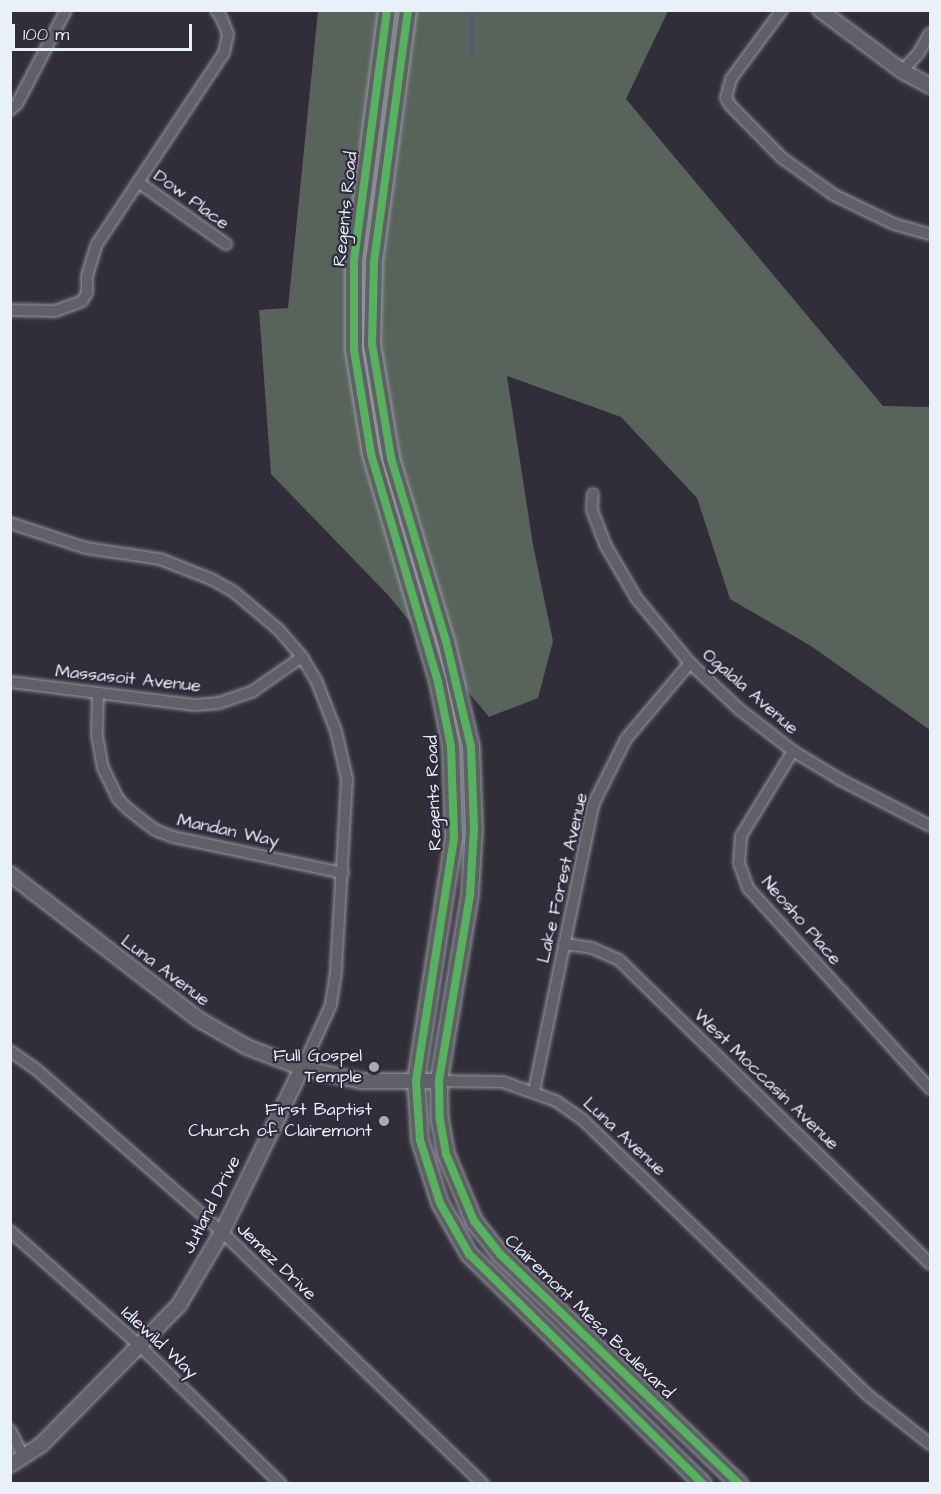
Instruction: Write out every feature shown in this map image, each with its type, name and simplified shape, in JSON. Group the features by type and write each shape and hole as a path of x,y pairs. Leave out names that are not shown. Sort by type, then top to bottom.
{"main road":[{"name":"Regents Road","path":"387,10 354,262 354,350 371,454 438,682 452,746 454,838 416,1081"},
{"name":"Regents Road","path":"408,10 374,262 372,344 391,458 446,641 471,747 474,829 470,895 440,1081"},
{"path":"416,1081 420,1140 440,1203 469,1254 703,1484"},
{"name":"Clairemont Mesa Boulevard","path":"440,1081 440,1120 446,1154 474,1221 500,1254 740,1484"}],"street":[{"path":"10,110 17,104 66,10"},
{"path":"10,310 55,311 82,301 87,293 87,276 97,244 224,53 228,34 216,10"},
{"path":"782,10 731,79 726,98 730,105 782,158 834,195 894,224 930,234"},
{"path":"820,10 902,71 930,86"},
{"path":"902,71 918,54 930,33"},
{"name":"Dow Place","path":"138,182 225,244"},
{"name":"Ogalala Avenue","path":"593,494 591,510 606,546 637,598 690,663 738,709 793,751 839,780 930,826"},
{"name":"Jutland Drive","path":"10,522 86,548 160,559 211,579 234,592 278,629 302,657 316,680 336,731 347,780 336,972 331,1005 222,1232 179,1305 42,1444 10,1465"},
{"name":"Massasoit Avenue","path":"10,682 195,705 219,703 253,691 302,657"},
{"name":"Lake Forest Avenue","path":"534,1091 593,805 603,780 626,739 690,663"},
{"name":"Mandan Way","path":"98,693 97,735 103,768 118,798 154,830 173,837 343,873"},
{"name":"Neosho Place","path":"793,751 741,836 738,863 748,888 930,1089"},
{"name":"Luna Avenue","path":"10,874 198,1019 247,1047 302,1068 361,1081 503,1082 534,1091 555,1101 583,1120 869,1396 930,1444"},
{"name":"West Moccasin Avenue","path":"564,944 591,948 619,960 930,1264"},
{"name":"Jemez Drive","path":"10,1051 37,1070 222,1232 483,1484"},
{"name":"Idlewild Way","path":"10,1231 140,1346 281,1484"},
{"path":"10,1430 24,1457"}],"shaded area":[{"path":"318,11 668,11 626,99 883,406 930,407 930,730 811,646 730,599 697,498 621,417 507,376 533,545 553,641 538,698 489,717 388,595 271,474 259,310 288,308"}],"waterway":[{"path":"472,10 472,53"}],"cycle path":[{"path":"387,10 354,262 354,350 371,454 438,682 451,746 454,838 416,1081 420,1140 440,1203 469,1254 703,1484"},
{"path":"408,10 374,263 372,344 391,458 446,641 471,747 474,829 470,895 439,1081 440,1120 446,1154 474,1221 500,1254 739,1484"}],"place":[{"name":"Full Gospel Temple","path":"374,1067"},
{"name":"First Baptist Church of Clairemont","path":"384,1121"}]}
